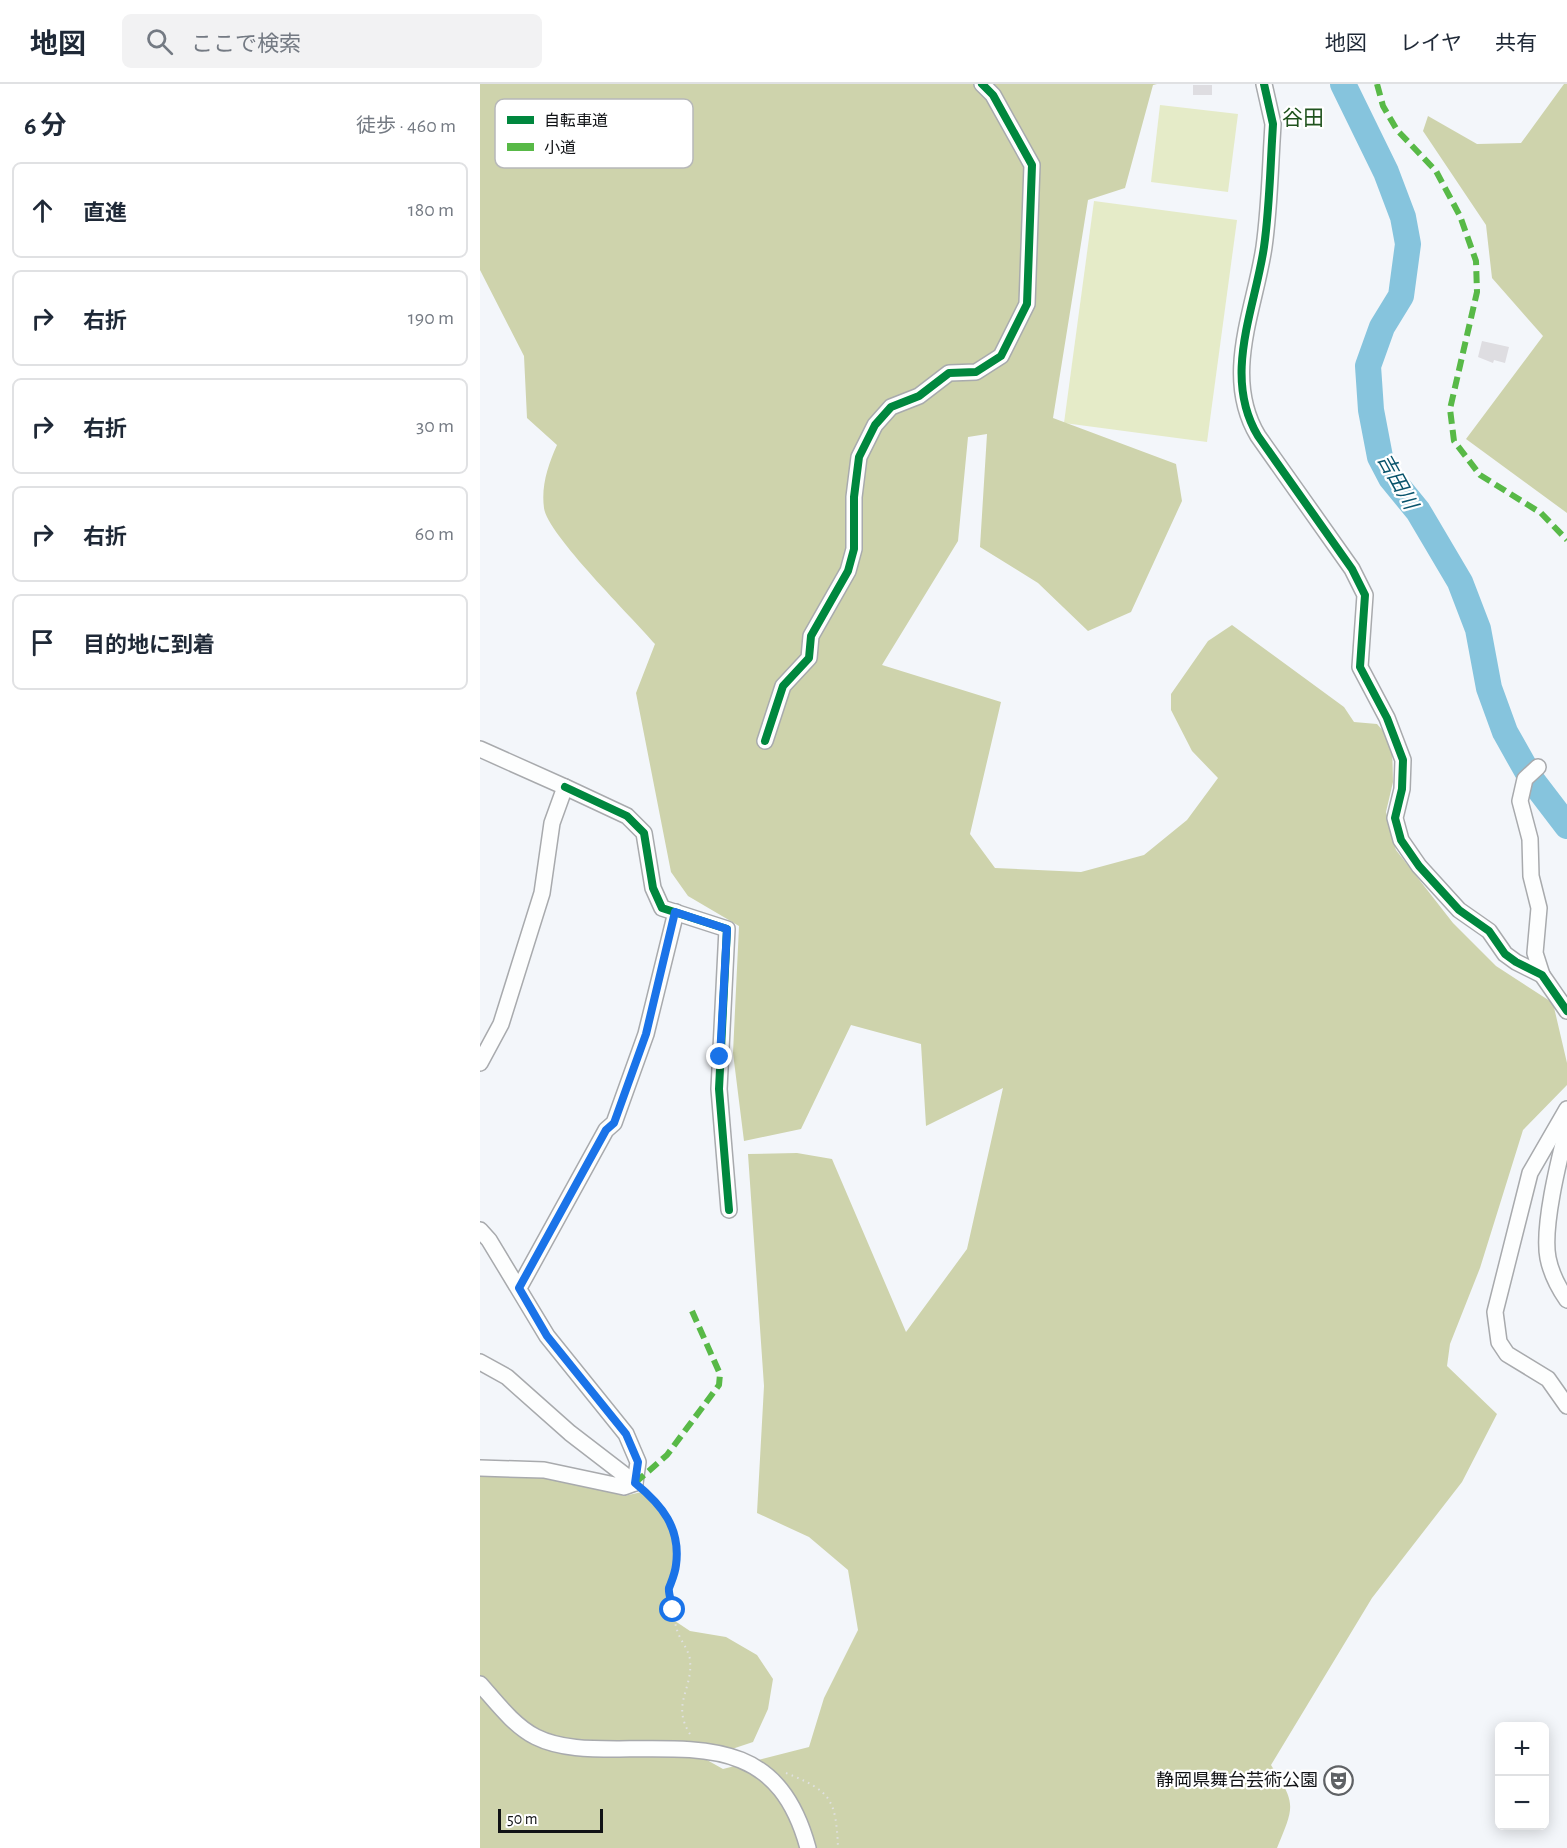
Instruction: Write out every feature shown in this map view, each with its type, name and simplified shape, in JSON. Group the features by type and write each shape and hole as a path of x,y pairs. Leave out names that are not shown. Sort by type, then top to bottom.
{"street":[{"path":"765,741 783,686 809,658 811,636 848,571 854,549 854,497 859,457 875,425 891,407 919,396 949,373 976,372 1001,356 1028,304 1032,165 993,95 982,84"},
{"path":"1264,84 1273,124 1264,241 1240,372 1249,416 1258,436 1352,569 1365,595 1360,667 1387,718 1403,760 1402,789 1395,818 1401,840 1419,867 1459,910 1489,931 1505,954 1542,975"},
{"path":"480,749 627,816 644,833 657,902 662,908 727,929 718,1089 729,1210"},
{"path":"1538,767 1525,779 1520,801 1530,839 1531,876 1539,908 1535,953 1542,975 1567,1011"},
{"path":"480,1063 501,1024 542,892 552,823 565,787"},
{"path":"519,1288 606,1130 614,1123 646,1034 675,912"},
{"path":"1567,1109 1530,1173 1495,1312 1499,1342 1507,1354 1548,1379 1567,1406"},
{"path":"1567,1128 1547,1240 1553,1274 1567,1300"},
{"path":"480,1230 519,1288 547,1336 626,1434 638,1462 635,1483"},
{"path":"480,1362 507,1377 570,1433 635,1483"},
{"path":"480,1468 544,1470 624,1487 635,1483"},
{"path":"480,1684 520,1725 536,1737 556,1743 602,1749 703,1749 735,1757 761,1769 773,1778 794,1807 808,1848"}],"path":[{"path":"635,1483 658,1502 671,1522 678,1544 674,1577 668,1590 677,1630 690,1659 682,1704 682,1720 693,1739"},
{"path":"776,1770 824,1790 832,1807 838,1848"}],"green space":[{"path":"480,84 1157,84 1153,85 1125,188 1088,200 1053,418 1176,464 1182,501 1131,612 1088,631 1038,583 980,547 987,434 968,437 958,541 882,665 1001,702 970,834 995,868 1081,872 1144,855 1187,820 1218,778 1192,751 1171,710 1171,694 1208,641 1232,625 1344,707 1354,722 1377,724 1392,741 1393,782 1386,812 1396,850 1453,923 1496,966 1553,1003 1567,1063 1567,1085 1523,1130 1480,1268 1450,1344 1447,1366 1497,1414 1462,1482 1372,1598 1271,1765 1285,1788 1290,1805 1290,1813 1277,1848 480,1848 480,1476 554,1475 607,1487 624,1496 646,1491 669,1521 674,1551 668,1590 672,1619 690,1631 726,1637 757,1655 773,1679 768,1709 753,1742 726,1751 673,1741 723,1769 809,1747 824,1698 858,1630 848,1570 809,1537 757,1513 764,1386 748,1154 797,1153 832,1159 906,1332 967,1249 1003,1088 926,1126 921,1044 851,1025 801,1129 744,1141 733,1053 739,926 688,896 671,872 636,693 655,644 592,576 549,520 544,508 544,492 546,476 557,445 527,418 524,356 480,270"},
{"path":"1564,84 1567,84 1567,513 1466,439 1543,336 1492,278 1486,225 1423,131 1428,116 1477,144 1521,143"},
{"path":"1160,105 1238,114 1228,192 1151,182"},
{"path":"1094,201 1237,220 1207,442 1064,423"}],"building":[{"path":"1193,85 1212,85 1212,95 1193,95"},
{"path":"1482,341 1509,347 1505,363 1494,360 1493,363 1478,357"}],"waterway":[{"name":"吉田川","path":"1343,84 1386,172 1403,217 1408,244 1401,296 1382,327 1368,366 1371,410 1380,457 1391,478 1418,511 1460,582 1478,629 1489,688 1505,732 1532,780 1567,826"}],"marked path":[{"path":"1377,84 1383,106 1397,130 1436,171 1460,216 1476,261 1477,292 1450,409 1454,441 1480,475 1541,513 1567,540"},
{"path":"635,1483 667,1455 719,1385 720,1374 692,1311"}],"cycle path":[{"path":"765,741 783,686 809,658 811,636 848,571 854,549 854,497 859,457 875,425 891,407 919,396 949,373 976,372 1001,356 1027,304 1032,165 993,95 982,84"},
{"path":"1264,84 1273,124 1264,247 1244,342 1242,390 1248,413 1258,436 1352,569 1365,595 1360,667 1387,718 1403,760 1402,789 1395,818 1401,840 1419,866 1459,910 1489,931 1505,954 1542,975 1567,1011"},
{"path":"565,787 627,816 644,833 653,888 662,908 727,929 719,1089 729,1210"}],"place":[{"name":"静岡県舞台芸術公園","path":"1339,1780"}],"district":[{"name":"谷田","path":"1303,118"}],"route":[{"path":"673,1610 668,1590 674,1577 678,1544 671,1522 658,1502 635,1483 638,1462 626,1434 547,1336 519,1288 571,1198 606,1130 614,1123 646,1034 675,912 727,929 720,1057"}]}
